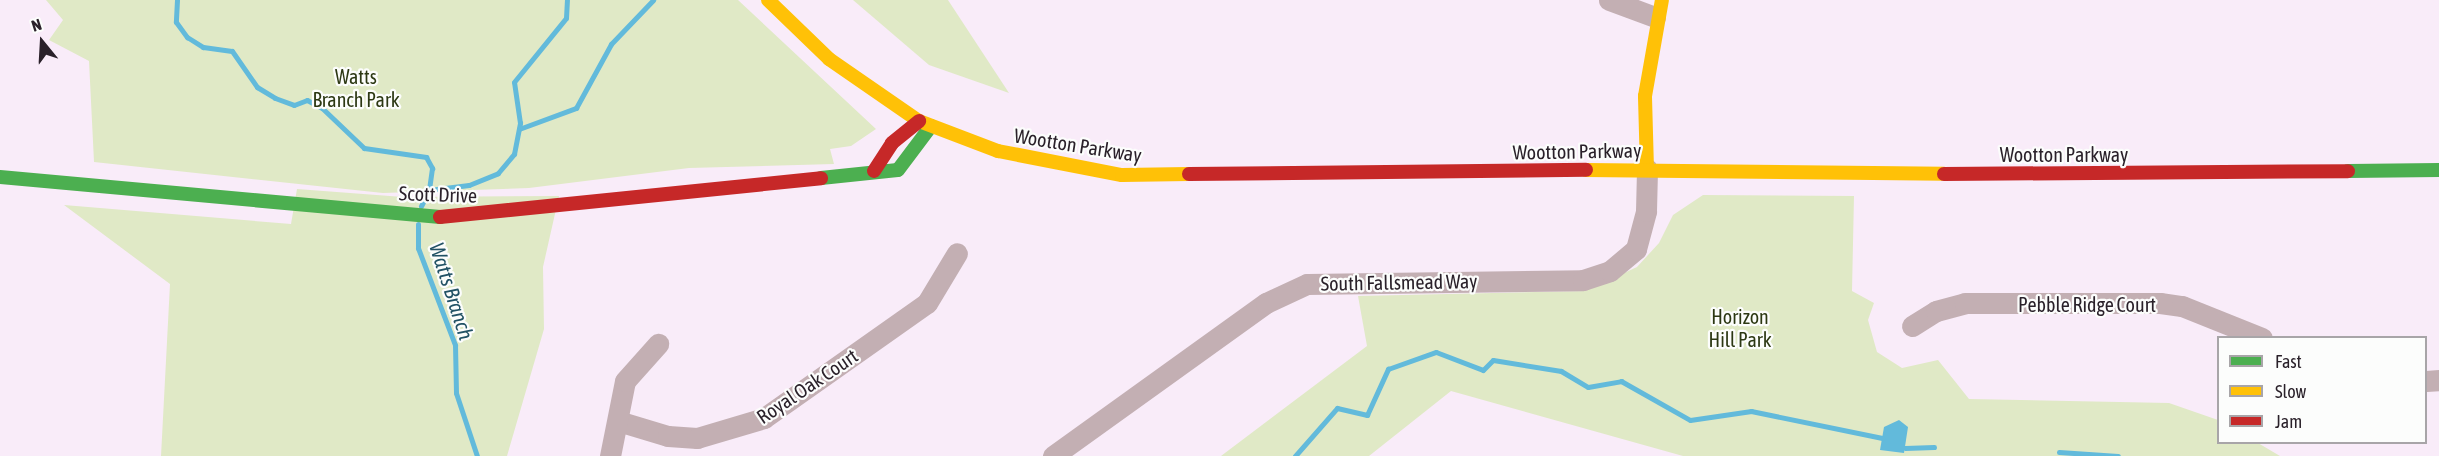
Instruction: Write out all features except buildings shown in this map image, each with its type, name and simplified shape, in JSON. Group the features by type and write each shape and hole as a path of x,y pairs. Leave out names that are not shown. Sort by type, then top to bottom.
{"main road":[{"name":"Wootton Parkway","path":"768,0 829,59 925,123 999,152 1122,176 1647,169 1883,174 2439,170"},
{"path":"1647,169 1645,96 1658,9"},
{"name":"Scott Drive","path":"0,177 446,218 552,210 898,170 925,123"},
{"path":"874,171 892,143 925,123"}],"street":[{"path":"1609,0 1658,9"},
{"name":"South Fallsmead Way","path":"1053,456 1266,303 1308,284 1583,280 1610,271 1635,249 1646,211 1647,169"},
{"name":"Royal Oak Court","path":"618,421 668,436 697,438 764,418 927,303 957,253"},
{"name":"Pebble Ridge Court","path":"1912,326 1936,311 1965,303 2160,303 2192,309 2257,336"},
{"path":"610,456 625,381 658,344"}],"green space":[{"name":"Watts Branch Park","path":"46,0 738,0 876,129 851,146 830,149 834,164 689,168 529,188 383,193 94,162 89,61 49,40 63,20"},
{"path":"853,0 948,0 1009,93 929,65"},
{"path":"297,189 403,197 559,196 543,267 544,329 507,456 161,456 170,284 64,205 291,224"},
{"name":"Horizon Hill Park","path":"1703,195 1854,196 1852,291 1874,303 1868,320 1877,352 1902,368 1938,360 1969,399 2169,403 2217,420 2217,444 2260,444 2280,456 1683,456 1451,391 1369,456 1221,456 1367,346 1358,296 1585,291 1637,267 1659,243 1673,215"}],"water":[{"path":"1899,420 1908,427 1904,453 1880,450 1884,427"}],"waterway":[{"path":"177,0 176,22 187,37 203,47 232,51 257,87 275,98 294,105 307,100 322,108 364,148 426,157 432,168 429,190"},
{"name":"Watts Branch","path":"421,206 429,190 469,185 498,173 514,154 520,123 514,82 566,18 567,0"},
{"path":"519,129 576,108 611,44 653,0"},
{"name":"Watts Branch","path":"418,224 418,248 455,345 456,393 477,456"},
{"path":"1295,456 1337,408 1367,415 1388,369 1436,352 1483,370 1493,360 1561,371 1588,387 1621,381 1690,420 1751,411 1882,438"},
{"path":"1905,448 1934,447"},
{"path":"2059,452 2118,456"}],"traffic: fast":[{"path":"821,178 898,170 931,126"},
{"path":"2348,171 2439,170"},
{"path":"0,177 440,217"}],"traffic: slow":[{"path":"768,0 829,59 919,121 998,151 1122,175 1189,174"},
{"path":"1647,169 1645,96 1662,0"},
{"path":"1586,170 1944,174"}],"traffic: jam":[{"path":"874,171 892,143 919,121"},
{"path":"1189,174 1586,170"},
{"path":"1944,174 2348,171"},
{"path":"440,217 821,178"}]}
